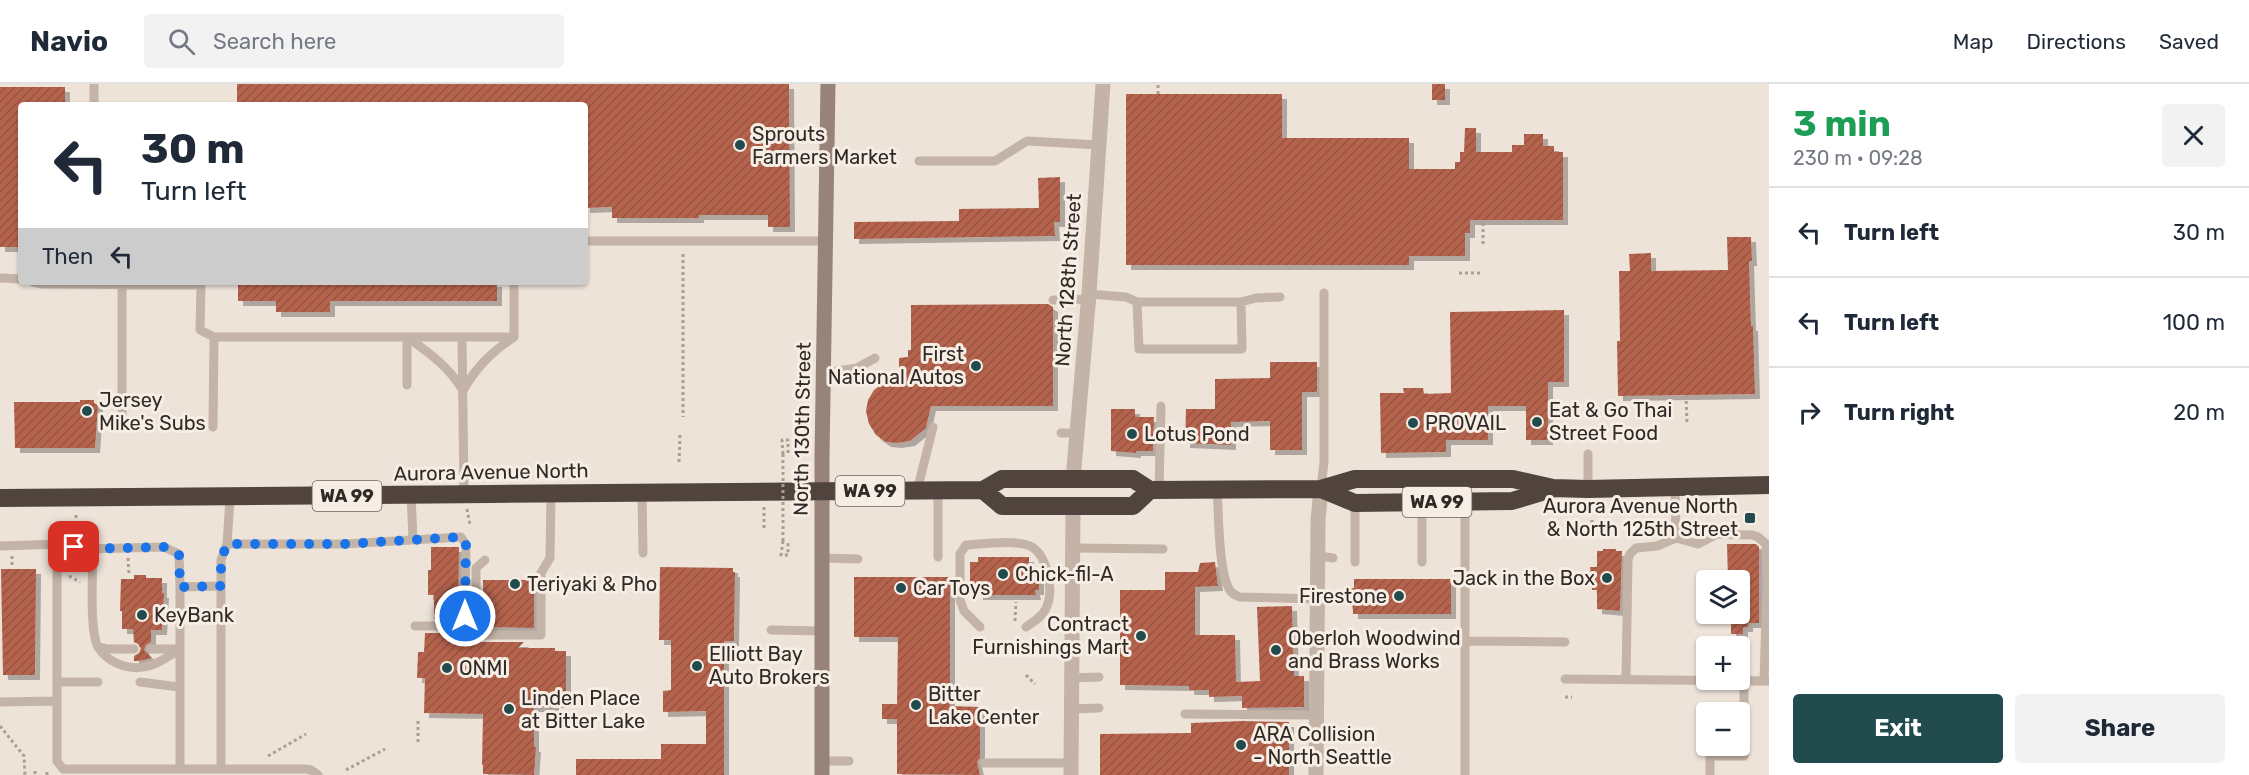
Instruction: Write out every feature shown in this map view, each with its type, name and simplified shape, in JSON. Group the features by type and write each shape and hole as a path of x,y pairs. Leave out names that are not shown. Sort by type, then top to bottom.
{"highway":[{"name":"Aurora Avenue North","path":"0,498 230,498 983,490 1002,479 1133,479 1154,490 1321,489 1355,479 1514,479 1553,488 1588,489 1769,485"},
{"name":"Aurora Avenue North","path":"1321,489 1355,503 1512,501 1553,488"},
{"path":"983,490 1002,506 1133,506 1154,490"}],"main road":[{"name":"North 130th Street","path":"822,768 822,491 828,84"}],"street":[{"name":"North 128th Street","path":"1073,479 1068,433 1089,296 1103,84"},
{"path":"1316,775 1318,599 1326,557 1318,520 1321,489"},
{"path":"1071,769 1073,506"}],"lane":[{"path":"94,84 94,102"},
{"path":"919,161 995,161 1027,141 1099,145"},
{"path":"588,241 825,241"},
{"path":"0,278 18,279"},
{"path":"122,427 122,285 201,285 200,330 214,337 514,336"},
{"path":"514,285 514,336"},
{"path":"1321,489 1324,462 1324,293"},
{"path":"1053,300 1089,296 1126,297 1137,303 1241,302 1257,298 1280,297"},
{"path":"1137,303 1139,349 1242,349 1241,302"},
{"path":"463,391 475,370 494,350 514,336"},
{"path":"213,427 214,337"},
{"path":"407,337 453,373 463,391"},
{"path":"407,337 407,385"},
{"path":"462,337 464,494"},
{"path":"824,373 857,368 874,357"},
{"path":"1154,490 1161,406"},
{"path":"917,490 933,427"},
{"path":"1588,454 1588,489"},
{"path":"1675,486 1676,538"},
{"path":"1217,489 1224,568 1229,590 1240,597 1318,599"},
{"path":"938,490 938,557"},
{"path":"642,493 643,553"},
{"path":"485,560 476,568 476,629 483,635 541,635 541,573 550,558 551,494"},
{"path":"411,495 413,539"},
{"path":"221,769 221,560 227,544 230,498"},
{"path":"1422,502 1422,562"},
{"path":"1465,775 1466,502"},
{"path":"1355,503 1355,562"},
{"path":"1626,679 1628,560 1630,554 1636,548 1657,546 1676,538 1698,544 1717,534 1752,535 1762,539 1766,544 1766,681 1750,680"},
{"path":"227,544 345,544 461,537 466,544 465,616 459,626 415,626"},
{"path":"980,627 964,610 960,600 960,554 966,545 1020,543 1033,547 1048,569 1048,603 1041,616 1026,627"},
{"path":"0,546 57,544 93,549 164,547 179,554 180,769"},
{"path":"57,544 57,761 63,769 311,770 318,775"},
{"path":"1073,548 1163,549"},
{"path":"93,549 94,631 98,647 111,661 126,666 140,667 155,666 180,649"},
{"path":"822,558 858,559"},
{"path":"180,587 221,586"},
{"path":"771,630 822,631"},
{"path":"1466,641 1565,642"},
{"path":"98,647 134,649"},
{"path":"151,649 180,649"},
{"path":"1071,678 1099,677"},
{"path":"1565,679 1696,680"},
{"path":"57,682 98,682"},
{"path":"140,682 179,687"},
{"path":"1710,775 1710,756 1744,756 1744,690"},
{"path":"0,702 56,701"},
{"path":"1071,709 1099,708"},
{"path":"1185,714 1317,715"},
{"path":"822,768 849,761"},
{"path":"984,763 1071,769"}],"path":[{"path":"1158,84 1158,94"},
{"path":"1483,223 1483,247"},
{"path":"683,254 683,417"},
{"path":"1471,266 1471,273"},
{"path":"1459,273 1482,273"},
{"path":"1686,395 1687,424"},
{"path":"679,462 680,435"},
{"path":"788,454 788,440 782,440 783,541 781,555 788,555 788,541"},
{"path":"77,498 76,535 81,536"},
{"path":"1592,519 1592,530"},
{"path":"12,554 12,568"},
{"path":"65,574 80,582"},
{"path":"1016,602 1016,616"},
{"path":"1026,675 1035,684"},
{"path":"1565,698 1572,697"},
{"path":"418,721 418,744"},
{"path":"0,726 24,756 25,775"},
{"path":"264,758 306,734"},
{"path":"346,770 385,749"}],"building":[{"path":"237,84 789,84 790,227 768,227 768,215 612,218 612,207 588,208 588,102 237,102"},
{"path":"1432,84 1445,84 1445,100 1432,100"},
{"path":"0,87 65,87 65,102 18,102 18,247 0,247"},
{"path":"1126,94 1282,94 1282,138 1409,138 1409,169 1455,169 1455,162 1460,162 1460,152 1464,152 1465,128 1476,128 1476,152 1512,152 1512,145 1524,145 1524,134 1543,134 1543,146 1554,146 1554,152 1563,152 1563,220 1470,220 1470,233 1465,233 1465,256 1409,256 1409,265 1126,265"},
{"path":"1060,177 1060,222 1054,222 1055,236 854,239 854,222 959,221 959,209 1039,208 1038,178"},
{"path":"1727,237 1751,237 1752,261 1749,261 1755,394 1618,396 1619,271 1630,271 1629,254 1651,253 1651,271 1728,270"},
{"path":"238,285 497,285 497,301 330,301 330,312 276,312 276,301 238,301"},
{"name":"First National Autos","path":"1048,304 1053,307 1053,406 931,406 926,428 910,441 886,442 876,435 869,424 866,411 868,400 874,390 883,383 899,379 899,358 908,357 908,350 911,350 911,305"},
{"path":"1564,310 1564,382 1548,382 1548,440 1526,440 1526,406 1488,406 1488,440 1446,440 1446,452 1381,453 1380,393 1404,393 1403,388 1423,388 1424,394 1451,393 1450,312"},
{"path":"1270,362 1317,362 1317,392 1302,392 1302,450 1270,450 1270,421 1231,422 1231,445 1185,443 1186,409 1215,409 1215,379 1270,378"},
{"path":"80,400 94,400 94,403 98,405 95,448 15,448 14,402 80,402"},
{"name":"Lotus Pond","path":"1111,409 1135,409 1135,417 1154,417 1153,451 1136,451 1136,453 1111,451"},
{"path":"1727,544 1756,544 1759,547 1759,623 1750,623 1750,570 1728,570"},
{"path":"431,547 459,547 458,616 456,619 434,619 434,595 428,595"},
{"name":"Jack in the Box","path":"1603,549 1622,551 1620,611 1597,609 1597,590 1592,590 1590,567 1597,567 1597,551 1603,551"},
{"name":"Chick-fil-A","path":"978,557 1029,557 1029,571 1036,571 1036,577 1039,577 1039,590 1035,590 1036,595 978,595 978,589 970,589 970,562 978,562"},
{"path":"1215,562 1218,586 1195,587 1195,635 1235,635 1236,682 1260,681 1257,607 1292,606 1294,676 1304,676 1304,707 1242,708 1242,696 1209,697 1209,690 1189,690 1189,686 1120,685 1120,590 1165,590 1165,572 1198,572 1200,563"},
{"name":"Elliott Bay Auto Brokers","path":"660,567 733,568 735,572 734,641 724,641 724,775 576,775 576,759 661,759 661,744 706,744 706,711 663,712 663,691 671,690 671,640 659,640"},
{"path":"1,569 36,569 35,675 3,675"},
{"name":"KeyBank","path":"134,575 162,578 162,593 164,593 162,630 151,630 151,642 144,650 152,658 139,661 134,661 134,656 141,648 134,642 133,629 122,629 122,611 120,611 121,579 134,579"},
{"path":"854,577 950,577 950,706 980,707 980,758 977,762 980,775 897,774 897,719 882,719 882,704 897,704 898,637 854,637"},
{"name":"Firestone","path":"1354,579 1451,579 1451,614 1353,614 1353,603 1347,604 1347,588 1354,588"},
{"path":"483,580 534,580 534,628 484,627"},
{"path":"1731,624 1748,624 1748,627 1743,627 1743,634 1731,634"},
{"path":"467,628 482,642 524,642 518,648 555,648 555,651 566,651 566,702 554,703 554,707 534,707 534,747 536,747 534,775 483,774 483,714 424,713 425,678 417,678 418,652 424,652 425,633 460,633"},
{"path":"1289,722 1289,775 1100,775 1100,734 1191,733 1191,723"}],"place":[{"name":"Sprouts Farmers Market","path":"740,145"},
{"name":"First National Autos","path":"976,366"},
{"name":"Jersey Mike's Subs","path":"87,411"},
{"name":"Eat & Go Thai Street Food","path":"1537,422"},
{"name":"PROVAIL","path":"1413,423"},
{"name":"Lotus Pond","path":"1132,434"},
{"name":"Aurora Avenue North & North 125th Street","path":"1750,518"},
{"name":"Chick-fil-A","path":"1003,574"},
{"name":"Jack in the Box","path":"1607,578"},
{"name":"Teriyaki & Pho","path":"515,584"},
{"name":"Car Toys","path":"901,588"},
{"name":"Firestone","path":"1399,596"},
{"name":"KeyBank","path":"142,615"},
{"name":"Contract Furnishings Mart","path":"1141,636"},
{"name":"Oberloh Woodwind and Brass Works","path":"1276,650"},
{"name":"Elliott Bay Auto Brokers","path":"697,666"},
{"name":"ONMI","path":"447,668"},
{"name":"Bitter Lake Center","path":"916,705"},
{"name":"Linden Place at Bitter Lake","path":"509,709"},
{"name":"ARA Collision - North Seattle","path":"1241,745"}],"route":[{"path":"74,547 85,549 164,547 179,554 180,587 221,586 221,560 227,544 384,543 461,537 466,544 465,616"}]}
